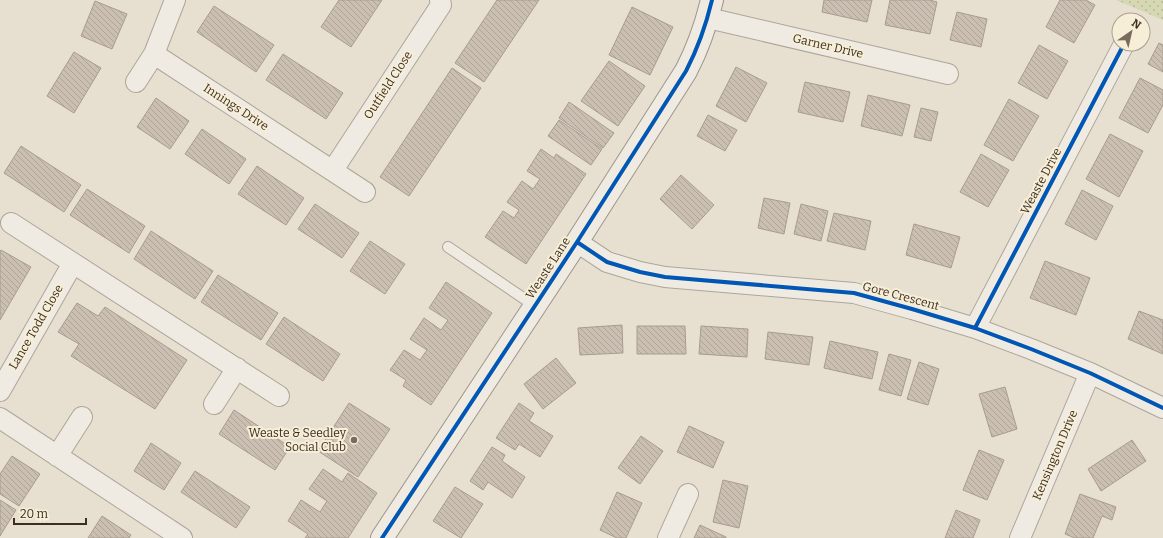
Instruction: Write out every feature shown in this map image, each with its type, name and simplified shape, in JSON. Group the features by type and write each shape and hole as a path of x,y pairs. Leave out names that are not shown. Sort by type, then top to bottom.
{"main road":[{"name":"Weaste Lane","path":"382,538 535,306 686,71 695,54 710,9"}],"street":[{"path":"136,82 154,54 175,0"},
{"name":"Outfield Close","path":"333,170 441,5 440,0"},
{"name":"Garner Drive","path":"710,9 948,74"},
{"name":"Weaste Drive","path":"975,328 1120,52"},
{"name":"Innings Drive","path":"154,54 365,192"},
{"path":"11,223 279,396"},
{"name":"Gore Crescent","path":"576,242 607,262 640,272 665,277 854,294 912,309 975,328 1090,373 1163,408"},
{"name":"Lance Todd Close","path":"0,391 73,263"},
{"path":"214,404 237,368"},
{"name":"Kensington Drive","path":"1020,538 1090,373"},
{"path":"57,456 82,417"},
{"path":"0,418 182,538"},
{"path":"668,538 688,494"}],"lane":[{"path":"448,247 535,306"}],"green space":[{"path":"1116,0 1163,0 1163,20 1151,15 1151,12 1144,12"}],"building":[{"path":"339,0 382,0 351,47 321,27"},
{"path":"497,0 539,0 484,82 455,63"},
{"path":"824,0 872,0 867,22 822,12"},
{"path":"890,0 930,0 937,2 930,34 885,25"},
{"path":"1060,0 1086,0 1095,5 1074,43 1046,27"},
{"path":"95,1 127,14 112,49 81,36"},
{"path":"214,6 274,45 256,72 197,32"},
{"path":"632,7 673,27 650,75 609,55"},
{"path":"957,12 987,19 981,47 950,40"},
{"path":"1159,43 1163,45 1163,72 1148,64"},
{"path":"1039,45 1068,61 1047,99 1018,83"},
{"path":"74,52 101,68 74,113 47,96"},
{"path":"283,54 343,93 326,119 266,80"},
{"path":"609,61 645,86 618,126 581,101"},
{"path":"736,67 767,83 746,122 716,106"},
{"path":"452,68 481,88 409,196 380,177"},
{"path":"1140,78 1163,90 1163,105 1148,133 1119,118"},
{"path":"805,82 850,92 843,122 798,112"},
{"path":"868,95 910,105 902,136 861,126"},
{"path":"156,98 189,121 170,149 137,127"},
{"path":"1009,99 1039,116 1013,161 984,145"},
{"path":"569,102 614,133 603,148 559,118"},
{"path":"921,108 938,112 931,141 914,137"},
{"path":"708,115 737,130 725,151 697,136"},
{"path":"559,120 602,149 591,165 548,136"},
{"path":"202,129 246,159 229,184 185,154"},
{"path":"1110,134 1143,151 1119,197 1086,179"},
{"path":"21,146 81,185 64,212 4,173"},
{"path":"541,149 554,158 556,154 586,174 526,264 485,237 503,211 514,218 519,210 507,202 522,181 533,189 540,179 527,171"},
{"path":"981,154 1009,170 988,207 960,192"},
{"path":"257,166 304,198 286,225 238,194"},
{"path":"681,175 714,205 692,229 660,199"},
{"path":"87,189 145,226 129,253 70,215"},
{"path":"1082,190 1113,206 1096,240 1065,224"},
{"path":"764,198 790,203 784,234 758,228"},
{"path":"315,204 359,233 342,258 298,229"},
{"path":"801,204 828,211 821,241 794,234"},
{"path":"834,213 871,221 865,250 827,241"},
{"path":"914,224 960,237 951,268 906,255"},
{"path":"151,231 213,271 195,299 134,259"},
{"path":"370,241 405,264 385,294 350,271"},
{"path":"1,250 31,267 0,320 0,251"},
{"path":"1045,261 1090,278 1076,315 1030,298"},
{"path":"218,275 278,313 261,340 201,302"},
{"path":"446,282 492,313 431,405 403,386 406,380 390,370 404,350 420,360 427,350 410,339 424,318 441,330 448,320 429,308"},
{"path":"77,303 98,316 105,307 187,360 155,409 71,356 79,344 58,332"},
{"path":"1139,311 1163,320 1163,354 1128,339"},
{"path":"284,317 340,354 323,381 266,344"},
{"path":"622,325 623,353 580,355 578,328"},
{"path":"637,326 685,326 686,354 637,354"},
{"path":"701,326 748,329 747,357 699,354"},
{"path":"768,332 813,337 809,365 765,359"},
{"path":"830,341 878,352 872,379 824,368"},
{"path":"889,354 911,360 901,396 879,390"},
{"path":"556,358 576,383 543,409 524,384"},
{"path":"919,362 939,369 928,405 907,399"},
{"path":"1005,387 1017,429 992,437 979,394"},
{"name":"Weaste & Seedley Social Club","path":"349,403 390,429 358,477 318,451"},
{"path":"519,403 534,413 529,421 553,436 540,457 519,444 515,450 496,438"},
{"path":"234,410 290,447 275,470 219,434"},
{"path":"689,426 724,442 713,468 677,452"},
{"path":"641,436 663,451 640,484 618,468"},
{"path":"1132,440 1146,461 1101,491 1088,469"},
{"path":"151,443 181,463 164,490 134,471"},
{"path":"492,447 505,455 502,461 525,477 512,498 488,482 483,490 470,481"},
{"path":"979,450 1004,460 987,500 963,490"},
{"path":"12,456 40,474 19,506 0,494 0,474"},
{"path":"323,469 342,482 348,473 377,493 348,538 305,538 308,534 288,521 301,500 320,512 327,501 309,489"},
{"path":"195,471 250,507 236,528 181,492"},
{"path":"723,480 748,486 739,528 713,522"},
{"path":"455,487 483,504 461,538 433,521"},
{"path":"617,492 642,503 626,538 617,538 600,530"},
{"path":"1080,494 1116,507 1112,520 1102,516 1093,538 1075,538 1065,534"},
{"path":"0,500 16,510 0,536"},
{"path":"956,510 980,520 973,538 945,538"},
{"path":"102,516 131,535 129,538 88,538"},
{"path":"700,525 726,537 726,538 694,538"}],"cycle path":[{"path":"382,538 577,242 686,71 701,36 712,0"},
{"path":"975,328 1120,52"},
{"path":"577,242 607,262 640,272 665,277 854,293 912,309 975,328 1031,349 1090,373 1163,408"}],"place":[{"name":"Weaste & Seedley Social Club","path":"354,440"}]}
